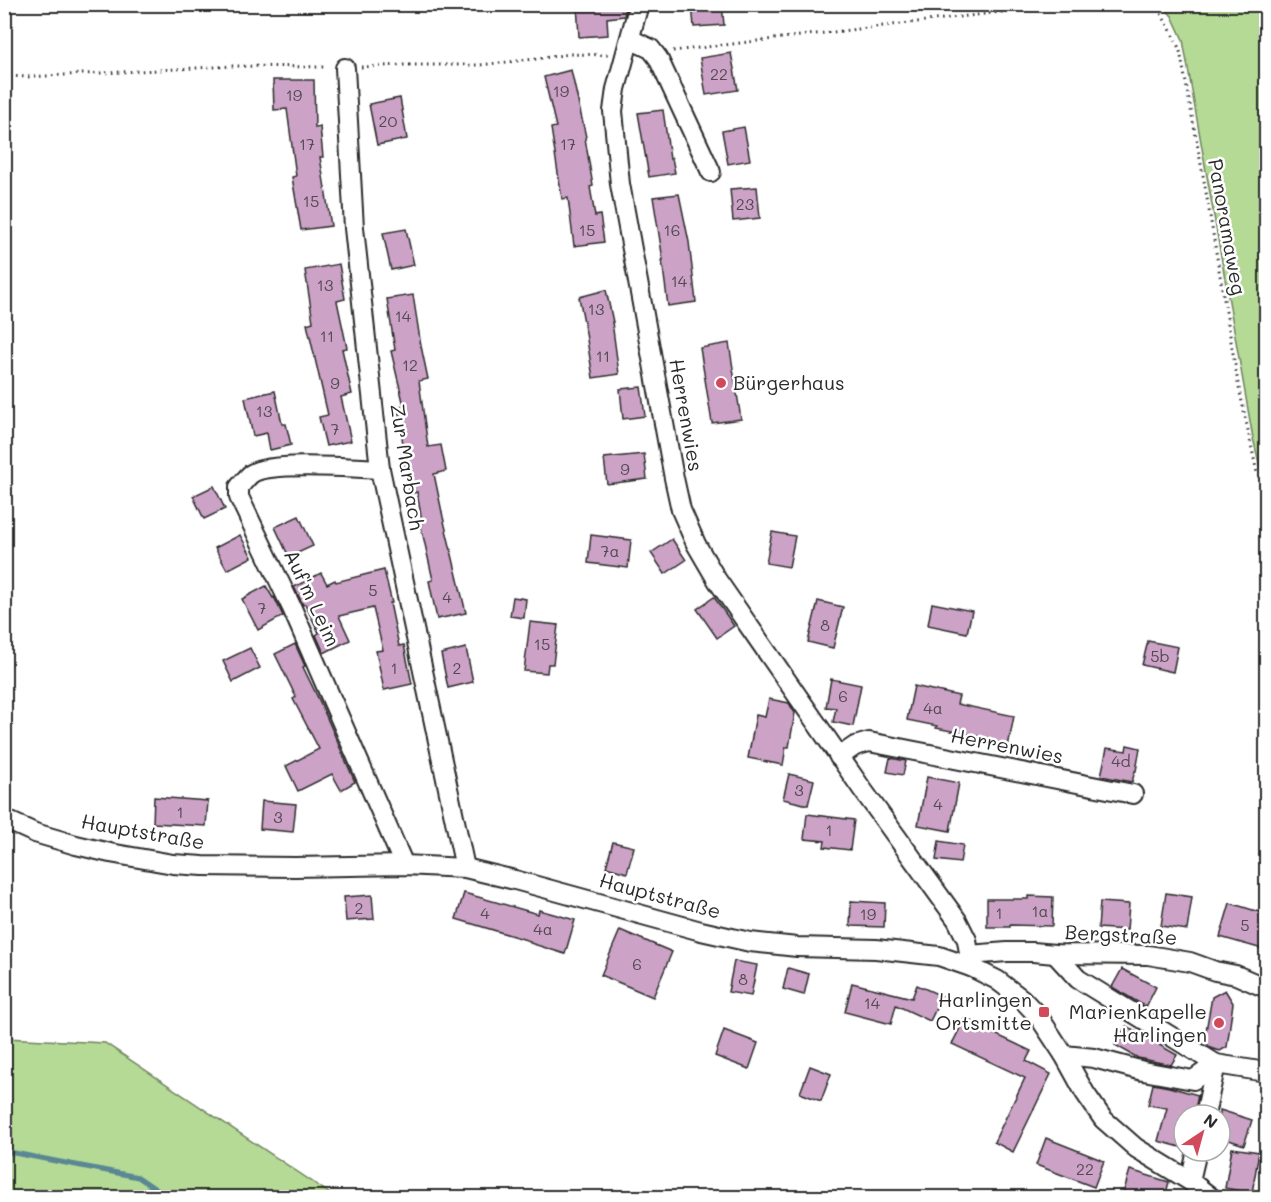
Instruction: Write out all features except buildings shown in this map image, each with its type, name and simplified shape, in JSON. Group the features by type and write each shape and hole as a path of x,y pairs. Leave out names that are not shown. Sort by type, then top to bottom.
{"street":[{"name":"Herrenwies","path":"639,4 616,89 613,111 620,184 681,510 696,544 717,580 912,861 957,920 967,940 970,961"},
{"path":"627,48 651,50 657,58 711,172"},
{"name":"Zur Marbach","path":"345,68 354,228 380,469 465,868"},
{"name":"Auf'm Leim","path":"380,469 297,466 270,468 252,473 239,488 239,497 296,616 404,865"},
{"name":"Herrenwies","path":"840,757 855,746 869,742 1134,794"},
{"name":"Hauptstraße","path":"4,819 35,833 76,845 173,864 295,867 404,865 465,868 750,942 797,947 876,949 970,961 1022,999 1039,1017 1103,1119 1136,1148 1212,1197"},
{"name":"Bergstraße","path":"970,961 1006,952 1148,955 1190,962 1236,975 1266,988"},
{"path":"1055,954 1078,979 1216,1064 1266,1072"},
{"path":"1064,1055 1094,1058 1143,1071 1193,1080 1216,1064"},
{"path":"1207,1103 1216,1064"},
{"path":"1190,1181 1194,1163"}],"path":[{"path":"657,58 670,51 1069,4"},
{"name":"Panoramaweg","path":"1154,4 1174,34 1180,51 1240,393 1257,473 1266,494"},
{"path":"4,76 27,77 233,66 345,68 405,64 479,65 627,48"}],"green space":[{"path":"1162,5 1266,5 1266,485 1253,438 1183,40 1172,16"},
{"path":"5,1038 105,1043 335,1197 5,1197"}],"waterway":[{"path":"4,1151 138,1177 169,1198"}],"place":[{"name":"Bürgerhaus","path":"721,383"},
{"name":"Harlingen Ortsmitte","path":"1044,1012"},
{"name":"Marienkapelle Harlingen","path":"1219,1023"}]}
